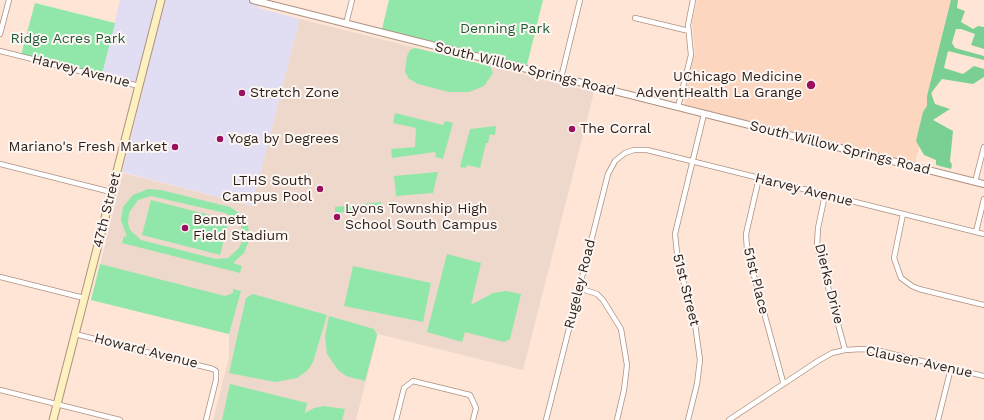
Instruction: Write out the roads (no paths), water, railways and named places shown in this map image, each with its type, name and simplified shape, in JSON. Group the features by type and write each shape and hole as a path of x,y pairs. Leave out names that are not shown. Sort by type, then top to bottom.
{"main road":[{"name":"47th Street","path":"53,420 161,0"}],"street":[{"path":"0,34 9,0"},
{"name":"South Willow Springs Road","path":"253,0 984,184"},
{"path":"346,24 352,0"},
{"path":"561,78 580,0"},
{"path":"678,107 692,50 688,21 693,0"},
{"path":"634,18 689,31"},
{"name":"Harvey Avenue","path":"0,51 139,86"},
{"name":"51st Street","path":"688,420 697,384 700,360 695,324 678,262 675,242 676,226 704,114"},
{"path":"975,182 984,148"},
{"name":"Harvey Avenue","path":"624,153 640,149 984,234"},
{"name":"Rugeley Road","path":"546,420 608,174 615,161 624,153"},
{"path":"0,164 111,192"},
{"name":"51st Place","path":"759,178 748,224 747,250 784,382"},
{"name":"Dierks Drive","path":"825,195 818,228 817,246 845,350"},
{"path":"976,232 984,199"},
{"path":"903,214 894,258 901,278 919,289 984,305"},
{"path":"0,277 84,298"},
{"path":"579,288 597,294 603,300 621,329 627,365 624,390 617,420"},
{"name":"Howard Avenue","path":"75,334 210,367 216,371 216,380 206,420"},
{"name":"Clausen Avenue","path":"729,420 784,382 818,361 832,353 845,350 862,349 880,351 984,376"},
{"path":"938,420 951,368"},
{"path":"396,420 404,388 407,384 413,381 470,395 476,408 473,420"},
{"path":"0,390 120,420"}],"place":[{"name":"UChicago Medicine AdventHealth La Grange","path":"811,85"},
{"name":"Stretch Zone","path":"242,93"},
{"name":"The Corral","path":"572,129"},
{"name":"Yoga by Degrees","path":"220,139"},
{"name":"Mariano's Fresh Market","path":"175,147"},
{"name":"LTHS South Campus Pool","path":"320,189"},
{"name":"Lyons Township High School South Campus","path":"337,217"},
{"name":"Bennett Field Stadium","path":"185,228"}],"park label":[{"name":"Denning Park","path":"505,29"},
{"name":"Ridge Acres Park","path":"68,39"}]}
